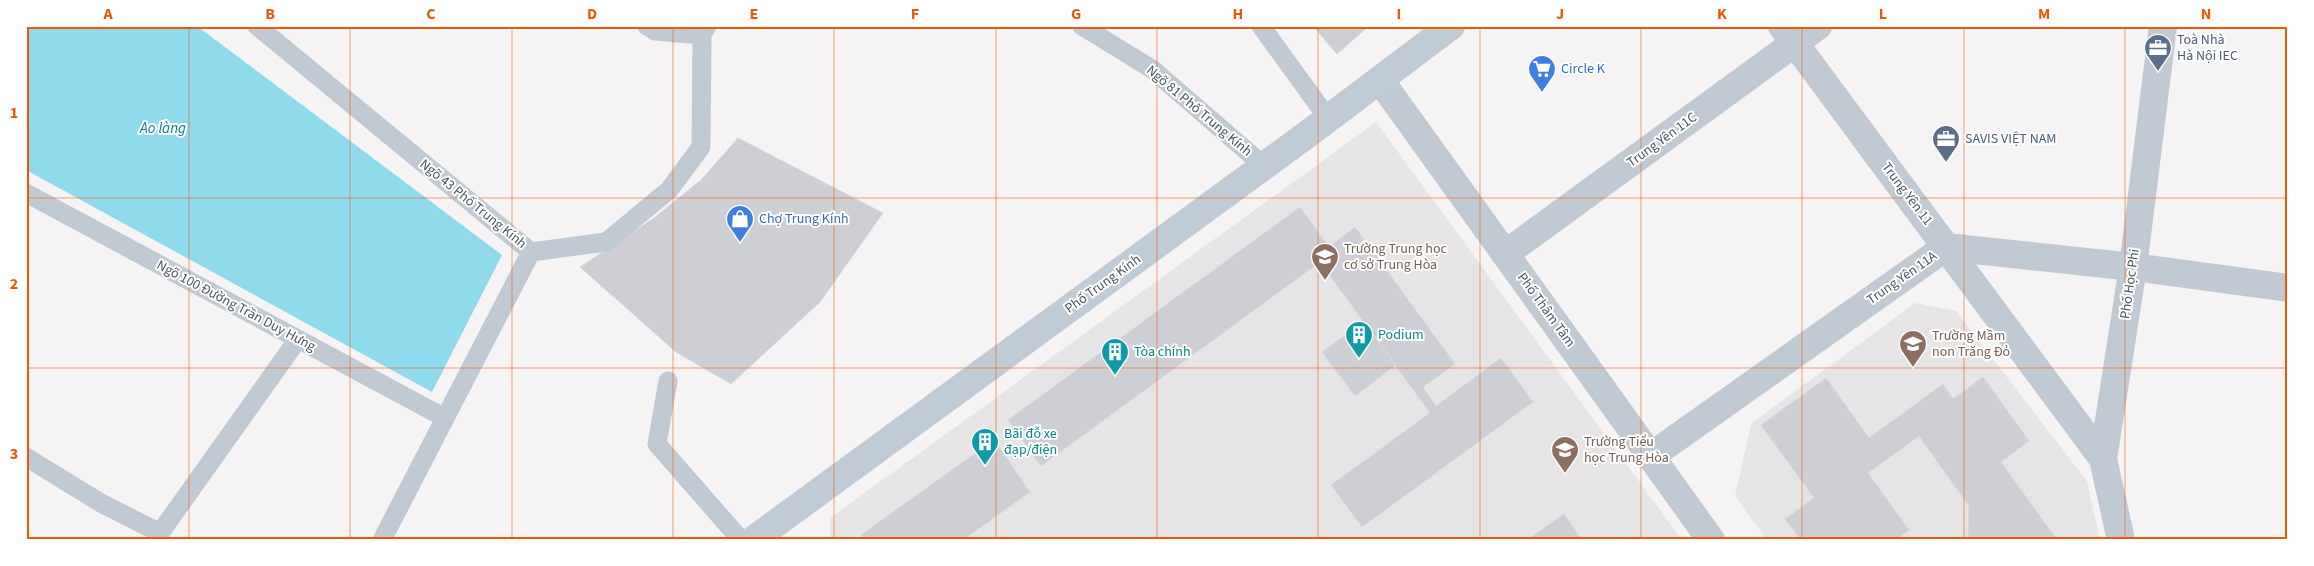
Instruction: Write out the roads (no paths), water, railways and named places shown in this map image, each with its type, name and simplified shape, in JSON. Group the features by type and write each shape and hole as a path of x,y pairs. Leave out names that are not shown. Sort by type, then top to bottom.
{"main road":[{"name":"Phố Trung Kính","path":"753,540 1264,166 1451,26"}],"street":[{"name":"Trung Yên 11C","path":"1506,254 1788,35 1818,26"},
{"name":"Phố Học Phi","path":"2121,540 2103,459 2133,267 2163,26"},
{"name":"Trung Yên 11","path":"1788,35 2103,459"},
{"name":"Phố Thâm Tâm","path":"1380,80 1711,540"},
{"name":"Trung Yên 11A","path":"1651,456 1946,247 2133,267 2288,288"}],"lane":[{"name":"Ngõ 43 Phố Trung Kính","path":"257,26 531,252 382,540"},
{"path":"531,252 606,242 669,190 701,147 704,31 655,32 647,26"},
{"name":"Ngõ 81 Phố Trung Kính","path":"1082,26 1152,69 1264,166"},
{"path":"1261,26 1328,117"},
{"name":"Ngõ 100 Đường Trần Duy Hưng","path":"26,194 445,418"},
{"path":"26,457 157,536 298,339"},
{"path":"668,381 657,444 740,540"}],"water":[{"name":"Ao làng","path":"26,26 197,26 502,255 432,392 26,170"}],"place":[{"name":"Toà Nhà Hà Nội IEC","path":"2158,72"},
{"name":"Circle K","path":"1542,93"},
{"name":"SAVIS VIỆT NAM","path":"1946,163"},
{"name":"Chợ Trung Kính","path":"740,243"},
{"name":"Trường Trung học cơ sở Trung Hòa","path":"1325,281"},
{"name":"Podium","path":"1359,359"},
{"name":"Trường Mầm non Trăng Đỏ","path":"1913,368"},
{"name":"Tòa chính","path":"1115,376"},
{"name":"Bãi đỗ xe đạp/điện","path":"985,466"},
{"name":"Trường Tiểu học Trung Hòa","path":"1565,474"}]}
